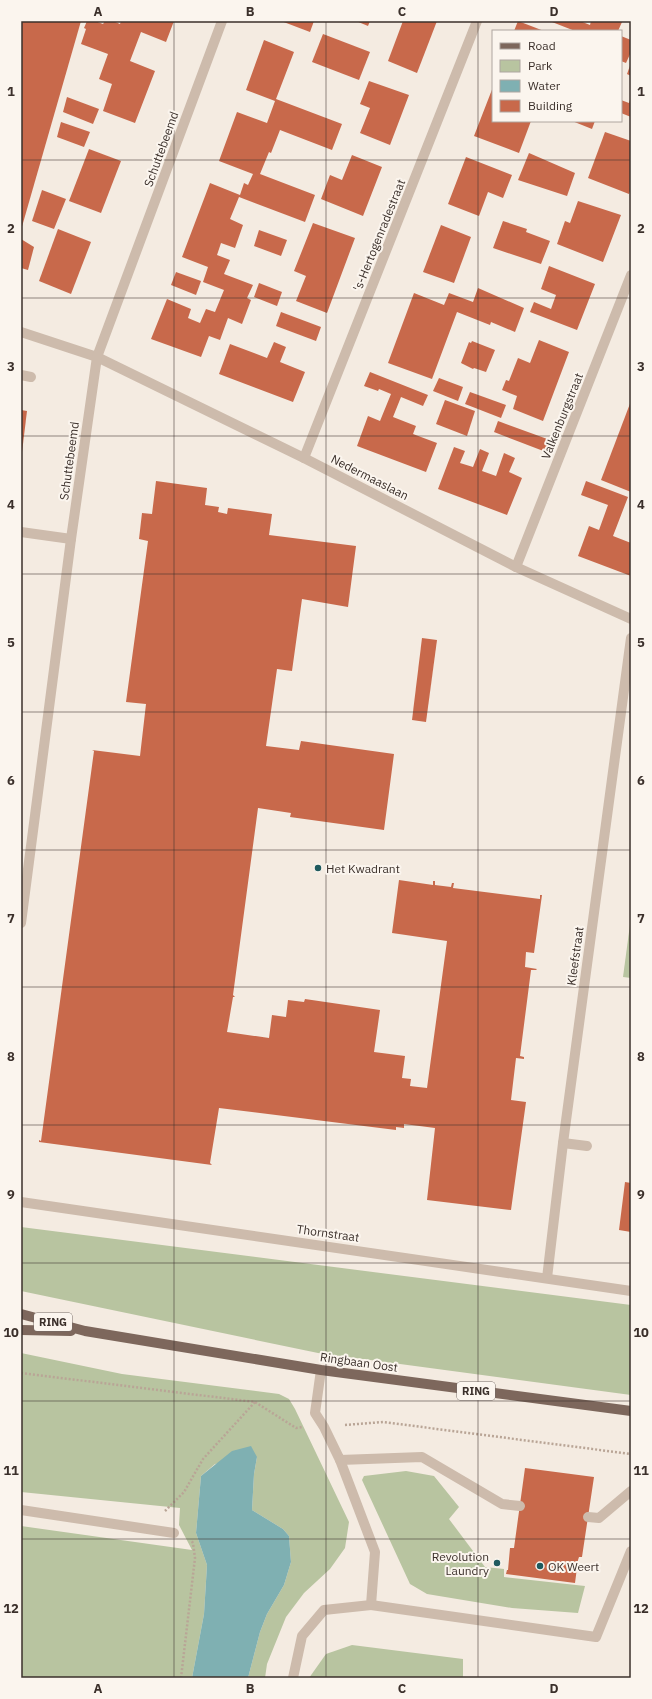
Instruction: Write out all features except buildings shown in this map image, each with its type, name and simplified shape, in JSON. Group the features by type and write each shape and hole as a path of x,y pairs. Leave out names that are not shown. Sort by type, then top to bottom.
{"main road":[{"name":"Ringbaan Oost","path":"21,1314 85,1331 321,1370 631,1411"},
{"name":"Ringbaan Oost","path":"21,1330 85,1331"}],"street":[{"name":"Schuttebeemd","path":"21,923 71,539 97,357 222,21"},
{"name":"'s-Hertogenradestraat","path":"304,458 477,21"},
{"name":"Valkenburgstraat","path":"516,566 631,275"},
{"name":"Nedermaaslaan","path":"21,332 97,357 304,458 516,566 631,619"},
{"path":"21,532 71,539"},
{"name":"Kleefstraat","path":"547,1278 563,1143 631,638"},
{"path":"563,1143 587,1146"},
{"name":"Thornstraat","path":"21,1202 631,1291"},
{"path":"321,1370 315,1413 324,1427 340,1460 375,1552 371,1605"},
{"path":"340,1460 422,1457 502,1504 520,1506"},
{"path":"588,1517 599,1518 631,1491"},
{"path":"21,1510 174,1533"},
{"path":"293,1678 302,1636 324,1610 371,1605 596,1636 631,1551"}],"path":[{"path":"148,1529 184,1492 203,1459 255,1402"},
{"path":"174,1533 187,1536 194,1543 195,1558 181,1678"}],"green space":[{"path":"631,917 631,978 623,977"},
{"path":"21,1227 631,1305 631,1395 318,1353 21,1291"},
{"path":"21,1353 122,1374 279,1394 289,1399 349,1522 345,1548 330,1569 304,1593 286,1617 267,1664 265,1678 248,1678 260,1632 267,1614 284,1585 291,1562 289,1536 283,1529 252,1510 254,1474 257,1457 215,1464 201,1476 196,1533 207,1565 204,1614 192,1678 21,1678 21,1526 192,1550 179,1525 180,1508 21,1492"},
{"path":"406,1471 434,1476 459,1507 449,1519 485,1567 504,1569 504,1577 585,1586 578,1613 512,1608 427,1594 410,1584 362,1480 364,1476"},
{"path":"352,1645 463,1659 463,1678 309,1678 326,1654"}],"water":[{"path":"251,1446 257,1457 254,1474 252,1510 283,1529 289,1536 291,1562 284,1585 267,1614 260,1632 248,1678 192,1678 204,1614 207,1565 196,1533 201,1476 232,1451"}],"place":[{"name":"Het Kwadrant","path":"318,868"},
{"name":"Revolution Laundry","path":"497,1563"},
{"name":"OK Weert","path":"540,1566"}]}
